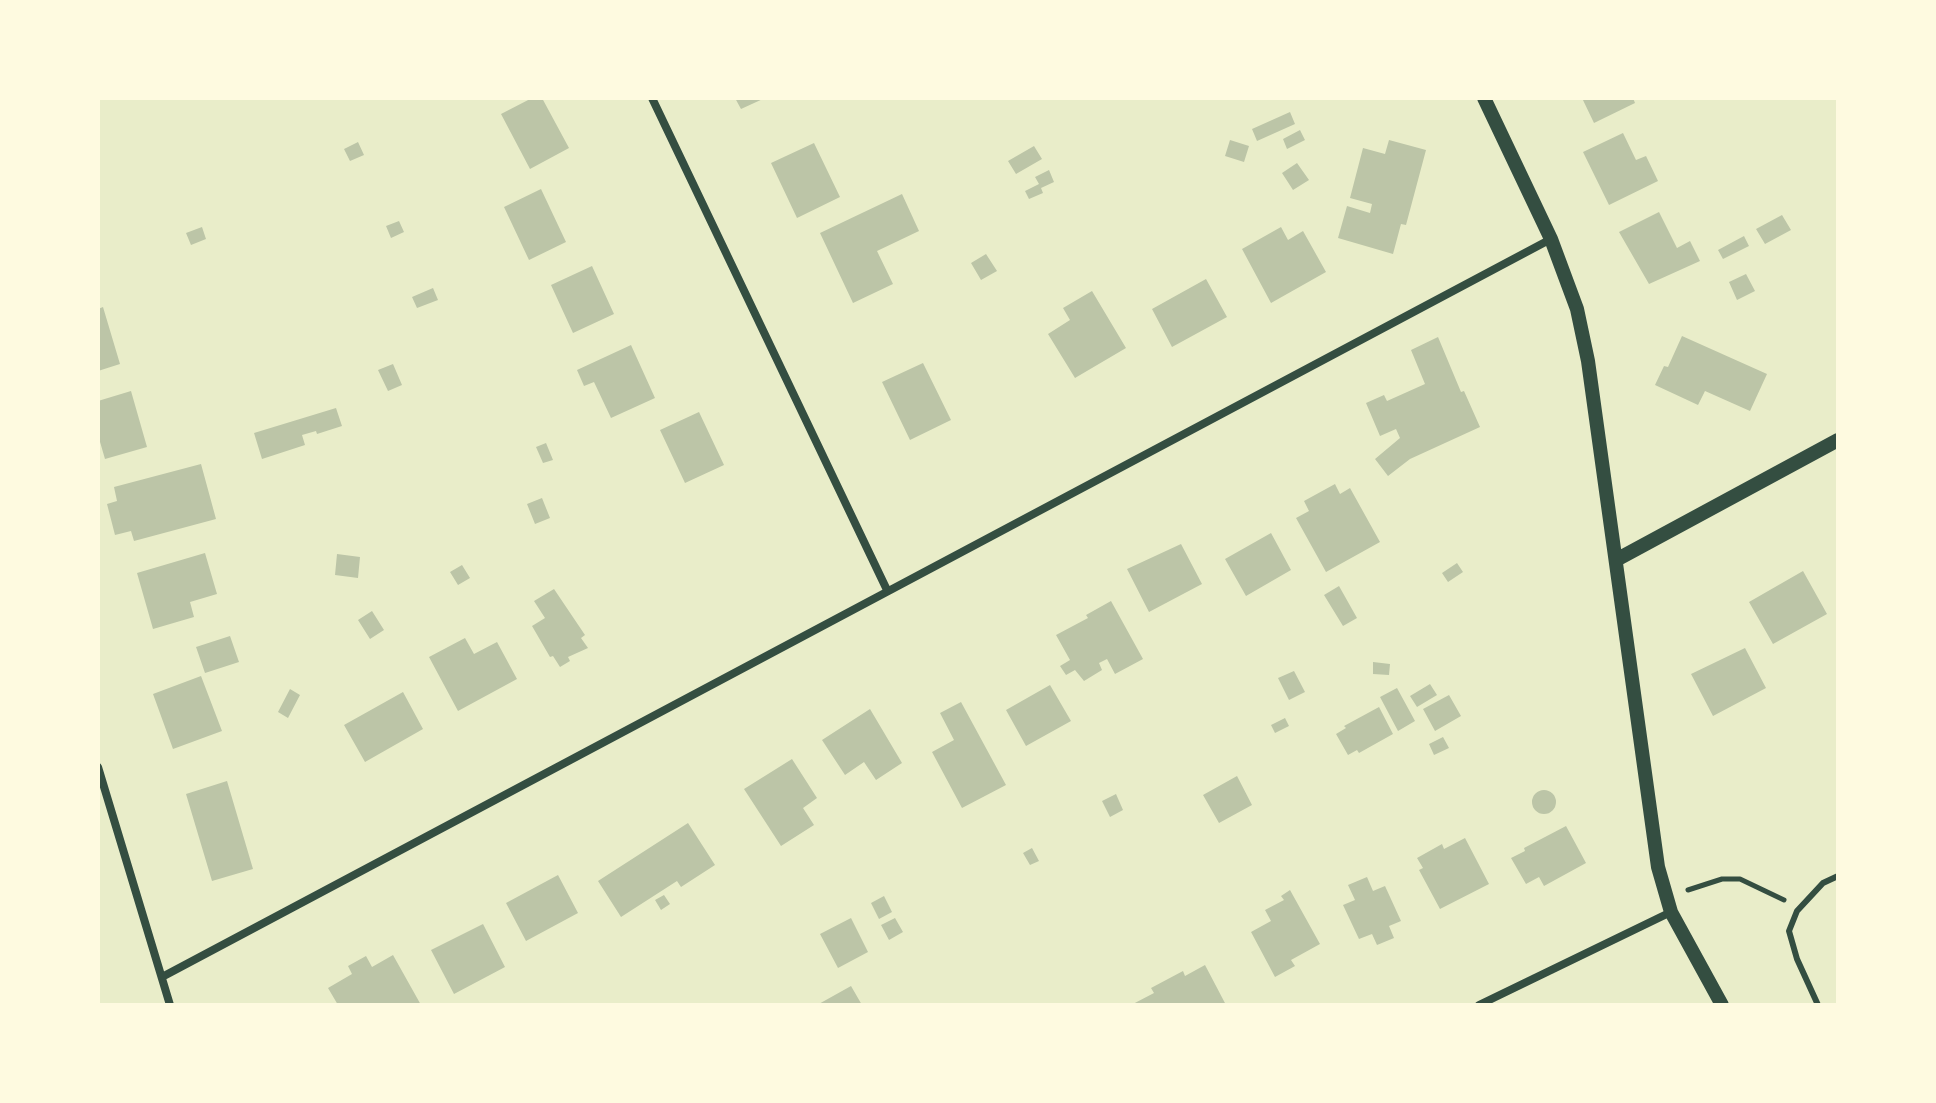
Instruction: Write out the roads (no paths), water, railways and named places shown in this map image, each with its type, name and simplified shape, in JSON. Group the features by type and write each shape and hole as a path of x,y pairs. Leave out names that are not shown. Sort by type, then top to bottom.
{"street":[{"path":"652,98 887,590"},
{"path":"1484,98 1551,239 1577,309 1588,361 1658,867 1671,912 1722,1005"},
{"path":"162,977 1551,239"},
{"path":"1616,560 1838,440"},
{"path":"98,767 170,1005"},
{"path":"1479,1005 1671,912"}],"lane":[{"path":"1818,1005 1797,959 1789,931 1797,911 1823,883 1838,876"}]}
